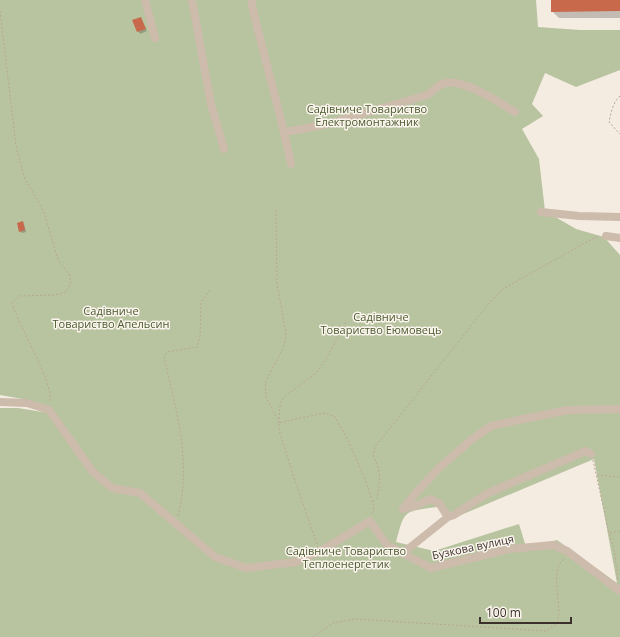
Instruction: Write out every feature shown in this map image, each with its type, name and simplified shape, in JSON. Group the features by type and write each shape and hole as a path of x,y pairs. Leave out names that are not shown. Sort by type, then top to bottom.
{"street":[{"path":"145,0 154,38"},
{"path":"192,0 211,104 224,149"},
{"path":"252,0 264,56 284,131 291,164"},
{"path":"284,131 328,124 427,95 433,92 437,86 450,82 464,85 494,98 515,112"},
{"path":"541,212 579,216 620,217"},
{"path":"606,236 620,238"},
{"path":"0,402 27,403 49,410 93,472 112,488 140,493 215,556 246,568 296,562 370,521"},
{"path":"448,517 439,503 430,499 418,505 403,509 439,468 471,440 491,426 569,410 620,408"},
{"path":"403,553 448,517 454,515 488,493 575,455 586,451 591,454"},
{"name":"Бузкова вулиця","path":"370,521 387,545 431,568 509,549 553,545 571,554 620,591"}],"path":[{"path":"0,11 16,146 24,177 44,212 58,260 69,274 70,283 66,292 54,295 20,296 12,303 46,379 51,398 49,410"},
{"path":"620,96 611,110 609,122 620,134"},
{"path":"276,210 277,283 286,335 284,346 265,383 266,397 280,423"},
{"path":"372,502 377,498 379,485 379,467 373,456 375,447 489,304 503,289 509,285 592,239 606,236"},
{"path":"176,523 181,504 184,462 180,427 164,357 167,352 197,347 200,337 201,302 210,290"},
{"path":"319,550 279,430 280,404 284,397 316,373 326,359 347,320"},
{"path":"280,423 325,413 335,417 349,442 367,484 374,507 370,521"},
{"path":"591,454 614,549 620,591"},
{"path":"597,475 620,478"},
{"path":"609,533 620,531"},
{"path":"313,637 333,623 355,619 546,631 557,624 559,612 556,575 562,560 571,554"}],"green space":[{"path":"0,0 536,0 538,27 580,30 620,30 620,70 576,87 545,73 532,104 543,116 522,129 539,159 545,211 576,229 604,237 620,255 620,637 0,637 0,408 18,408 55,414 28,400 0,395","holes":["594,459 617,583 557,540 526,547 519,524 434,551 396,542 401,523 407,514 411,512 437,507 449,520"]}],"building":[{"path":"551,0 620,0 620,11 551,12"},
{"path":"141,17 146,29 137,32 132,20"},
{"path":"23,221 25,230 19,232 17,223"}],"park label":[{"name":"Садівниче Товариство Електромонтажник","path":"367,115"},
{"name":"Садівниче Товариство Апельсин","path":"111,317"},
{"name":"Садівниче Товариство Еюмовець","path":"381,323"},
{"name":"Садівниче Товариство Теплоенергетик","path":"346,557"}]}
